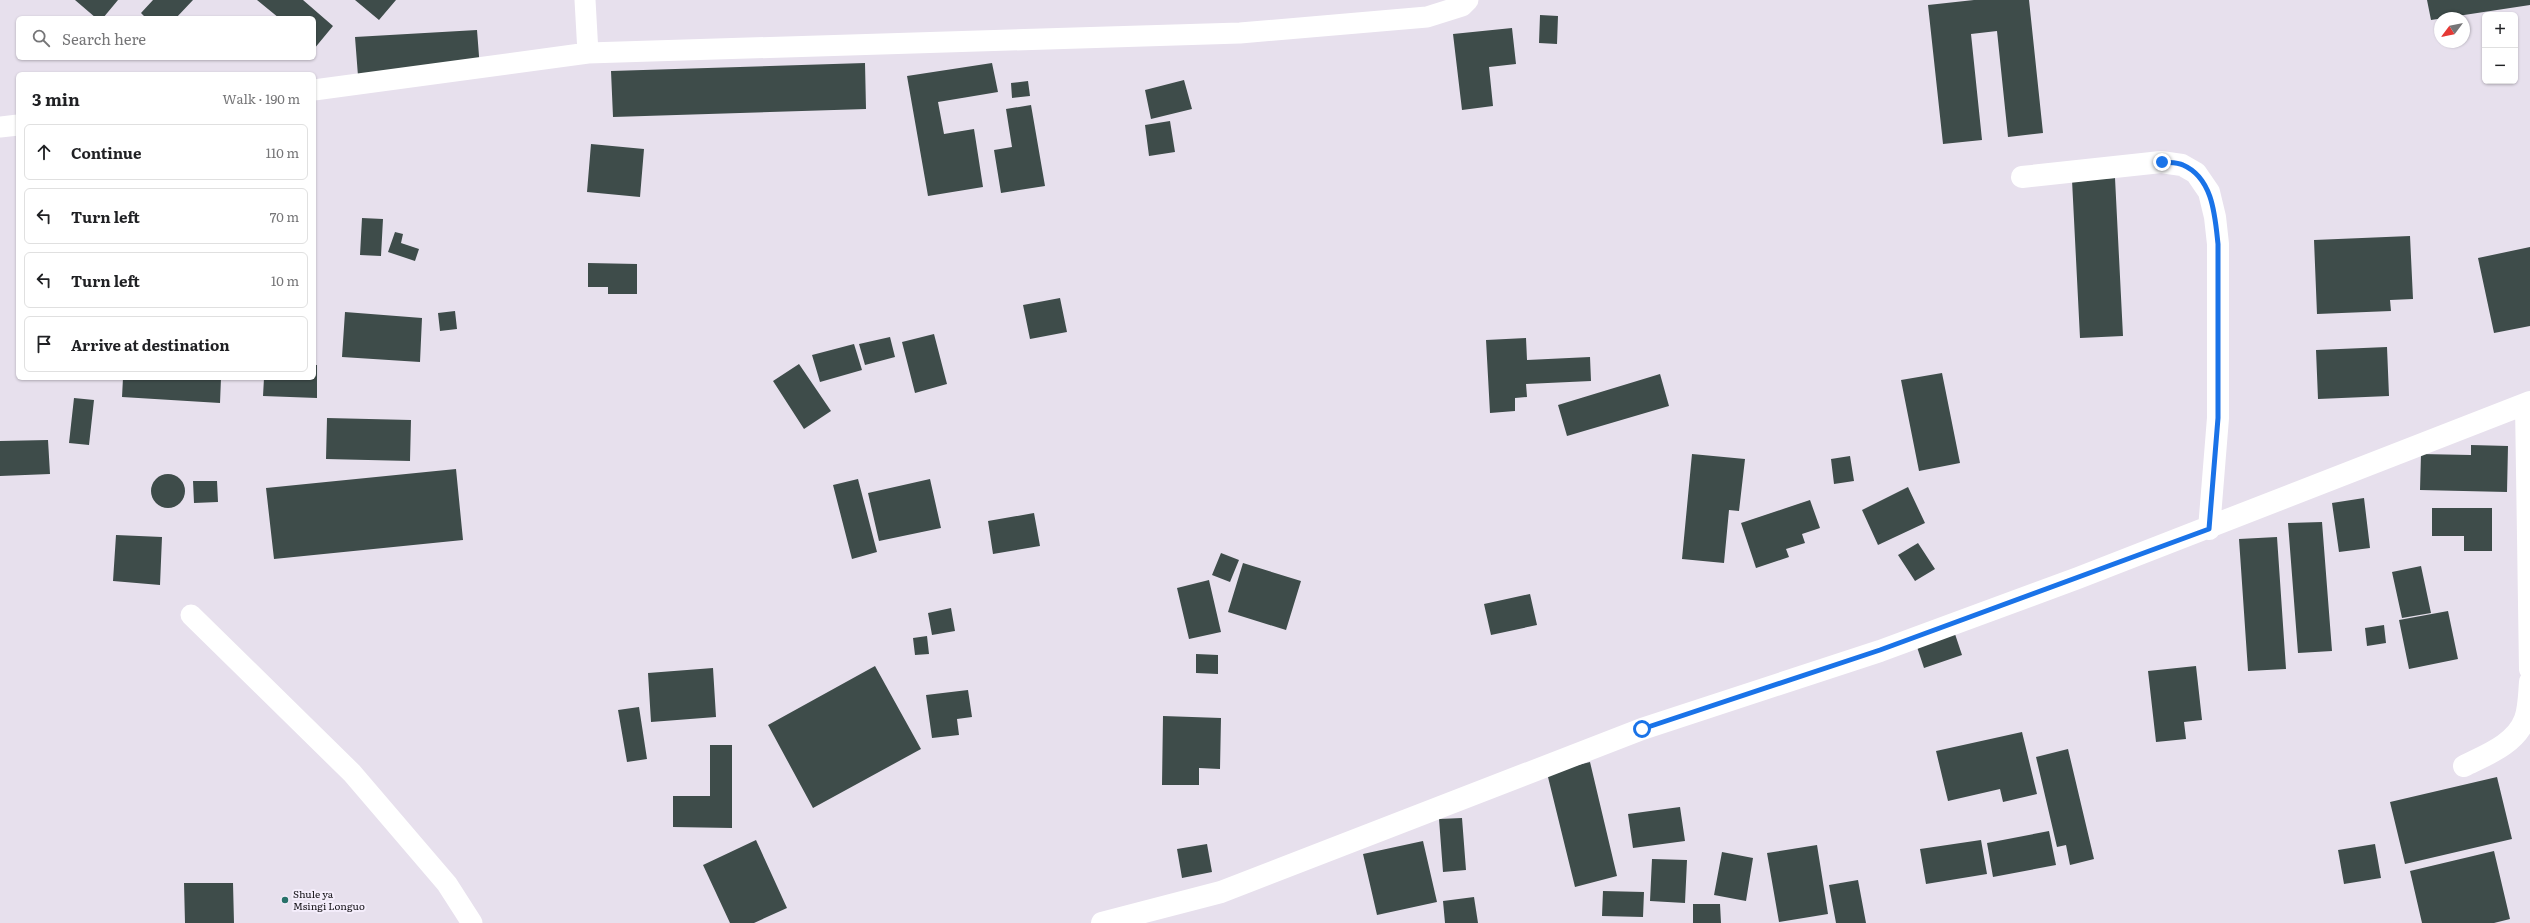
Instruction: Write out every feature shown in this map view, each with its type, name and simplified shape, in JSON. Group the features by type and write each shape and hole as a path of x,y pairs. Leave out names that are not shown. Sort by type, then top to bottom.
{"street":[{"path":"2022,177 2162,162 2182,165 2192,170 2196,173 2209,192 2218,244 2218,418 2209,529"},
{"path":"1102,923 1221,892 1642,729 1880,650 2209,529 2528,403 2530,669"},
{"path":"2464,766 2499,749 2516,734 2525,719 2530,682"}],"lane":[{"path":"585,0 588,53"},
{"path":"316,90 588,53 1240,33 1427,17 1462,6 1468,0"},
{"path":"0,127 16,125"},
{"path":"191,614 352,773 447,884 472,923"}],"building":[{"path":"75,0 118,0 105,16 94,16"},
{"path":"153,0 193,0 178,16 144,16 141,13"},
{"path":"257,0 303,0 333,26 316,47 316,16 277,16"},
{"path":"355,0 396,0 379,20"},
{"path":"1974,0 2029,0 2043,133 2008,137 1997,31 1971,34 1982,140 1943,144 1928,5"},
{"path":"2427,0 2530,0 2530,5 2470,14 2470,12 2434,12 2434,20 2431,20"},
{"path":"1540,15 1558,16 1557,44 1539,43"},
{"path":"1512,28 1516,64 1489,67 1493,106 1462,110 1453,34"},
{"path":"477,30 480,69 358,76 355,37"},
{"path":"865,63 866,109 613,117 611,71"},
{"path":"992,63 998,92 938,102 944,134 974,129 983,187 928,196 907,76"},
{"path":"1184,80 1192,109 1151,119 1145,90"},
{"path":"1028,81 1030,96 1012,98 1011,83"},
{"path":"1031,105 1045,186 1001,193 994,150 1012,147 1006,109"},
{"path":"1170,121 1175,152 1149,156 1145,125"},
{"path":"591,144 644,149 640,197 587,192"},
{"path":"2115,178 2123,336 2080,338 2072,180"},
{"path":"362,218 383,219 381,256 360,255"},
{"path":"395,232 403,234 401,243 419,249 415,261 388,252"},
{"path":"2410,236 2413,299 2390,300 2391,311 2317,314 2314,240"},
{"path":"2530,247 2530,326 2494,333 2478,258"},
{"path":"588,263 637,264 637,294 608,294 608,287 588,287"},
{"path":"1060,298 1067,332 1030,339 1023,305"},
{"path":"455,311 457,329 440,331 438,313"},
{"path":"345,312 422,318 420,362 342,357"},
{"path":"934,334 947,384 915,393 902,342"},
{"path":"890,337 895,357 865,365 859,344"},
{"path":"1526,338 1527,360 1590,357 1591,381 1526,384 1527,397 1515,398 1515,411 1490,413 1486,340"},
{"path":"854,344 862,370 820,382 812,355"},
{"path":"2387,347 2389,396 2318,399 2316,350"},
{"path":"799,364 831,411 804,429 773,381"},
{"path":"317,365 317,398 263,396 264,380 316,380"},
{"path":"1942,373 1960,463 1919,471 1901,380"},
{"path":"1660,374 1669,406 1567,436 1558,405"},
{"path":"123,380 221,380 220,403 122,397"},
{"path":"74,398 94,400 89,445 69,443"},
{"path":"327,418 411,420 410,461 326,459"},
{"path":"48,440 50,474 0,476 0,441"},
{"path":"2471,445 2508,446 2507,492 2420,490 2421,454 2471,455"},
{"path":"1692,454 1745,459 1739,511 1729,510 1724,563 1682,559"},
{"path":"1850,456 1854,481 1834,484 1831,459"},
{"path":"456,469 463,540 274,559 266,488"},
{"path":"165,474 171,474 175,475 182,481 185,491 184,498 178,505 171,508 165,508 161,507 154,501 151,494 151,488 152,484 158,477"},
{"path":"858,479 877,552 852,559 833,485"},
{"path":"930,479 941,528 879,541 868,493"},
{"path":"193,481 217,481 218,502 194,503"},
{"path":"1908,487 1925,523 1878,545 1862,510"},
{"path":"2364,498 2370,548 2339,552 2332,503"},
{"path":"1810,500 1820,528 1802,534 1805,543 1786,549 1789,557 1756,568 1741,523"},
{"path":"2432,508 2492,508 2492,551 2464,551 2464,536 2432,536"},
{"path":"1034,513 1040,546 993,554 988,521"},
{"path":"2322,522 2332,651 2298,653 2288,523"},
{"path":"116,535 162,537 160,585 113,581"},
{"path":"2277,537 2286,669 2248,671 2239,539"},
{"path":"1918,543 1935,569 1915,581 1898,555"},
{"path":"1221,553 1239,560 1230,582 1212,575"},
{"path":"1243,563 1301,581 1286,630 1228,612"},
{"path":"2421,566 2431,613 2402,618 2392,572"},
{"path":"1209,580 1221,632 1189,639 1177,588"},
{"path":"1530,594 1537,625 1491,635 1484,604"},
{"path":"951,608 955,631 932,635 928,613"},
{"path":"2448,611 2458,659 2409,669 2399,620"},
{"path":"2384,625 2386,643 2367,646 2365,628"},
{"path":"1955,634 1962,655 1924,668 1917,647"},
{"path":"927,636 929,654 915,655 913,638"},
{"path":"1196,654 1218,655 1218,674 1196,673"},
{"path":"875,666 921,749 813,808 768,725"},
{"path":"2196,666 2202,720 2184,722 2186,739 2156,742 2148,671"},
{"path":"713,668 716,717 651,722 648,673"},
{"path":"968,690 972,717 957,719 959,735 932,738 926,695"},
{"path":"639,707 647,759 627,762 618,710"},
{"path":"1163,716 1221,718 1220,769 1199,768 1199,785 1162,785"},
{"path":"2022,732 2037,794 2003,802 2000,789 1948,801 1936,751"},
{"path":"710,745 732,745 732,828 673,827 673,796 710,796"},
{"path":"2068,749 2094,859 2070,865 2066,845 2057,847 2036,757"},
{"path":"1590,762 1617,876 1575,887 1547,773"},
{"path":"2497,777 2512,839 2405,864 2390,802"},
{"path":"1680,807 1685,841 1633,848 1628,814"},
{"path":"1462,818 1466,870 1443,872 1439,819"},
{"path":"2049,831 2056,865 1993,877 1987,843"},
{"path":"756,840 787,908 754,923 730,923 703,865"},
{"path":"1981,840 1987,874 1926,884 1920,849"},
{"path":"1423,841 1437,902 1377,915 1363,854"},
{"path":"1207,844 1212,872 1182,878 1177,849"},
{"path":"2375,844 2381,878 2344,884 2338,850"},
{"path":"1817,845 1828,914 1779,922 1767,853"},
{"path":"2494,851 2510,919 2494,923 2422,923 2410,871"},
{"path":"1722,852 1753,858 1746,901 1714,895"},
{"path":"1652,859 1687,860 1685,903 1650,901"},
{"path":"1858,880 1866,923 1836,923 1829,885"},
{"path":"184,883 233,883 234,923 185,923"},
{"path":"1603,891 1644,892 1643,917 1602,916"},
{"path":"1474,897 1478,923 1445,923 1443,901"},
{"path":"1693,904 1720,904 1721,923 1693,923"}],"place":[{"name":"Shule ya Msingi Longuo","path":"285,900"}],"route":[{"path":"1642,729 1880,650 2209,529 2218,418 2218,244 2215,217 2209,192 2196,173 2182,165 2162,162"}]}
